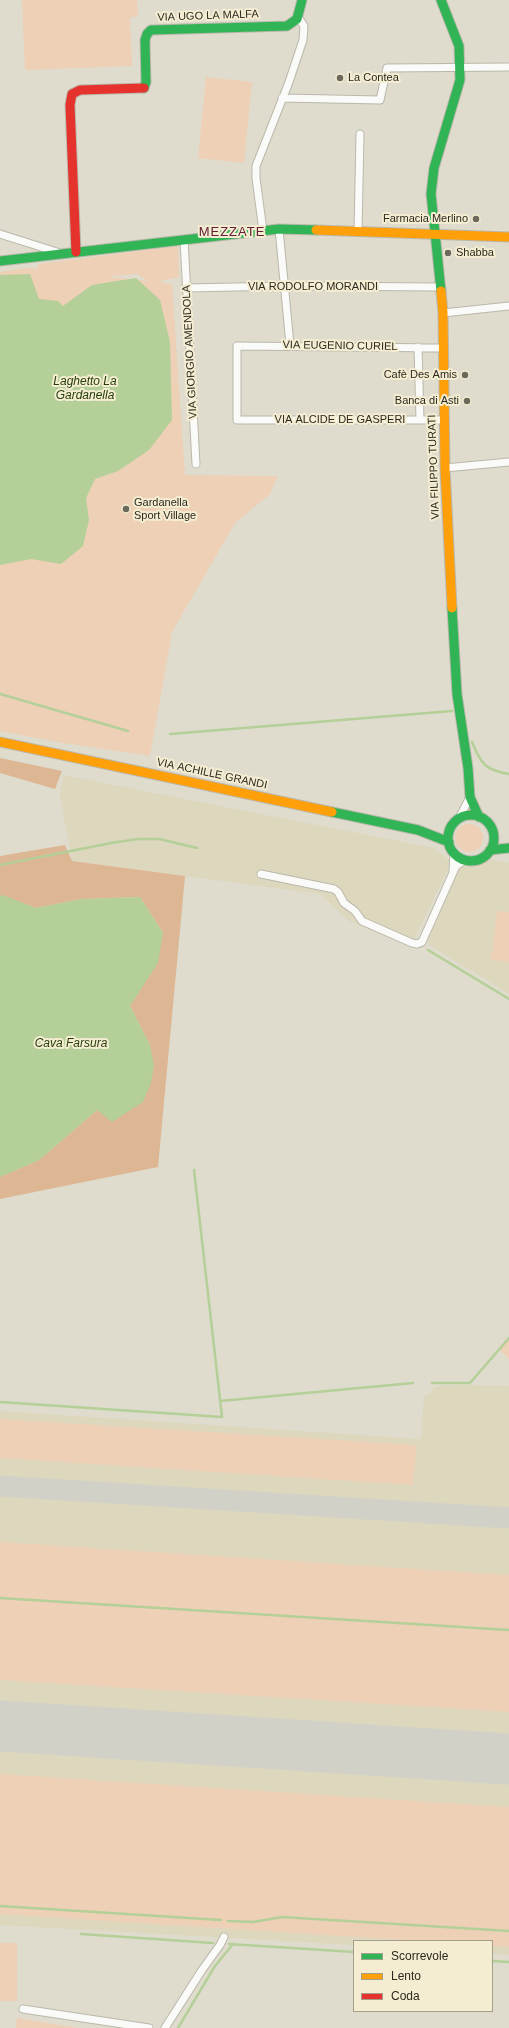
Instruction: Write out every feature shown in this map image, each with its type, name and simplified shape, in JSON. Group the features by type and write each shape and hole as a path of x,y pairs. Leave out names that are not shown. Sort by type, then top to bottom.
{"street":[{"path":"263,231 256,178 256,166 282,98 290,82 305,33 304,26 298,17 302,0"},
{"name":"VIA FILIPPO TURATI","path":"441,0 459,46 461,67 459,87 431,178 434,236 443,312 445,468 457,694 468,768 470,797 479,818"},
{"name":"VIA UGO LA MALFA","path":"76,252 70,105 72,94 80,90 144,88 144,40 146,35 151,30 287,26 294,25 298,17"},
{"path":"282,98 380,100 387,68 509,67"},
{"path":"358,232 360,134"},
{"path":"279,229 290,346"},
{"path":"0,261 279,229 434,236 509,237"},
{"path":"0,234 47,250 65,254"},
{"name":"VIA GIORGIO AMENDOLA","path":"184,240 196,464"},
{"name":"VIA RODOLFO MORANDI","path":"186,288 284,286 440,287"},
{"path":"443,312 509,306"},
{"name":"VIA EUGENIO CURIEL","path":"237,420 237,346 443,348"},
{"path":"418,347 420,420"},
{"name":"VIA ALCIDE DE GASPERI","path":"237,420 444,420"},
{"path":"445,468 509,462"},
{"name":"VIA ACHILLE GRANDI","path":"0,742 418,830 448,842"},
{"path":"465,860 454,853 448,842 451,828 458,820 470,797"},
{"path":"261,874 334,889 338,892 344,903 355,911 362,921 416,944 422,942 456,866 465,860 480,859 490,850 493,838 489,826 479,818 466,816 458,820"},
{"name":"VIA ACHILLE GRANDI","path":"418,830 439,830 451,828"},
{"path":"493,838 509,848"},
{"path":"490,850 509,848"},
{"path":"452,873 454,853"},
{"path":"165,2028 224,1937"},
{"path":"23,2009 149,2028"}],"shaded area":[{"path":"22,0 137,0 138,17 130,17 132,66 25,70"},
{"path":"206,77 252,82 244,163 198,158"},
{"name":"Gardanella Sport Village","path":"178,246 179,277 157,282 172,284 185,475 278,476 270,494 235,523 172,632 150,756 63,743 0,731 0,272 26,268 37,269 39,264","holes":["138,274 147,281 111,277 111,276"]},
{"path":"0,758 62,771 55,789 0,773"},
{"path":"63,775 434,848 449,860 448,869 415,938 402,943 349,921 320,894 72,861 60,796"},
{"path":"469,824 479,828 483,838 479,848 469,852 459,848 455,838 459,828"},
{"path":"65,845 72,861 185,876 158,1167 0,1199 0,1177 39,1160 97,1110 150,1045 130,1006 143,985 163,933 140,897 82,899 36,908 0,896 0,856"},
{"path":"489,859 509,863 509,994 429,945 427,940 456,870 465,865 480,865"},
{"path":"497,911 509,912 509,962 491,960"},
{"path":"509,1339 509,1359 500,1350"},
{"path":"438,1386 509,1386 509,1955 493,1954 493,1940 353,1940 353,1945 0,1925 0,1411 421,1439 424,1396 430,1394 433,1388"},
{"path":"0,1419 417,1445 413,1485 0,1458"},
{"path":"0,1542 509,1575 509,1712 0,1680"},
{"path":"0,1774 509,1807 509,1947 493,1946 493,1940 404,1940 0,1914"},
{"path":"0,1943 17,1943 17,2001 0,2001"},
{"path":"17,2018 79,2028 16,2028"}],"water":[{"name":"Laghetto La Gardanella","path":"30,274 39,299 58,301 63,306 92,285 136,278 160,300 170,342 172,420 149,450 118,471 95,479 86,498 89,520 83,546 61,564 31,559 0,565 0,275"},
{"name":"Cava Farsura","path":"3,895 36,908 82,899 140,897 163,933 158,963 130,1006 150,1045 154,1065 151,1083 143,1102 112,1122 97,1110 39,1160 0,1177 0,896"}],"waterway":[{"path":"0,694 128,731"},
{"path":"170,734 452,711"},
{"path":"472,742 478,756 485,765 494,770 509,774"},
{"path":"0,865 138,839 159,839 197,848"},
{"path":"428,950 509,999"},
{"path":"0,1402 222,1417 194,1170"},
{"path":"432,1383 470,1383 509,1338"},
{"path":"220,1401 413,1383"},
{"path":"0,1598 509,1630"},
{"path":"0,1906 221,1920"},
{"path":"228,1921 253,1922 282,1917 509,1931"},
{"path":"81,1934 213,1943"},
{"path":"229,1944 353,1952"},
{"path":"178,2028 215,1966 233,1944"},
{"path":"493,1961 509,1962"}],"taxiway":[{"path":"0,1486 509,1518"}],"runway":[{"path":"0,1726 509,1759"}],"traffic: fast":[{"path":"144,88 146,82 145,40 147,34 151,30 287,26 297,19 302,0"},
{"path":"441,0 459,46 460,80 434,168 431,194 441,291"},
{"path":"0,261 279,229 316,230"},
{"path":"452,608 457,694 468,768 470,797 479,817"},
{"path":"332,812 418,830 449,842"},
{"path":"471,815 484,819 490,825 494,838 490,851 484,857 471,861 458,857 452,851 448,838 452,825 458,819 471,815"},
{"path":"490,850 509,848"}],"traffic: slow":[{"path":"316,230 509,237"},
{"path":"441,291 443,313 445,468 452,608"},
{"path":"0,742 332,812"}],"traffic: jam":[{"path":"76,252 70,105 72,94 80,90 144,88"}],"place":[{"name":"La Contea","path":"340,78"},
{"name":"Farmacia Merlino","path":"476,219"},
{"name":"Shabba","path":"448,253"},
{"name":"Cafè Des Amis","path":"465,375"},
{"name":"Banca di Asti","path":"467,401"},
{"name":"Gardanella Sport Village","path":"126,509"}],"district":[{"name":"MEZZATE","path":"232,232"}]}
